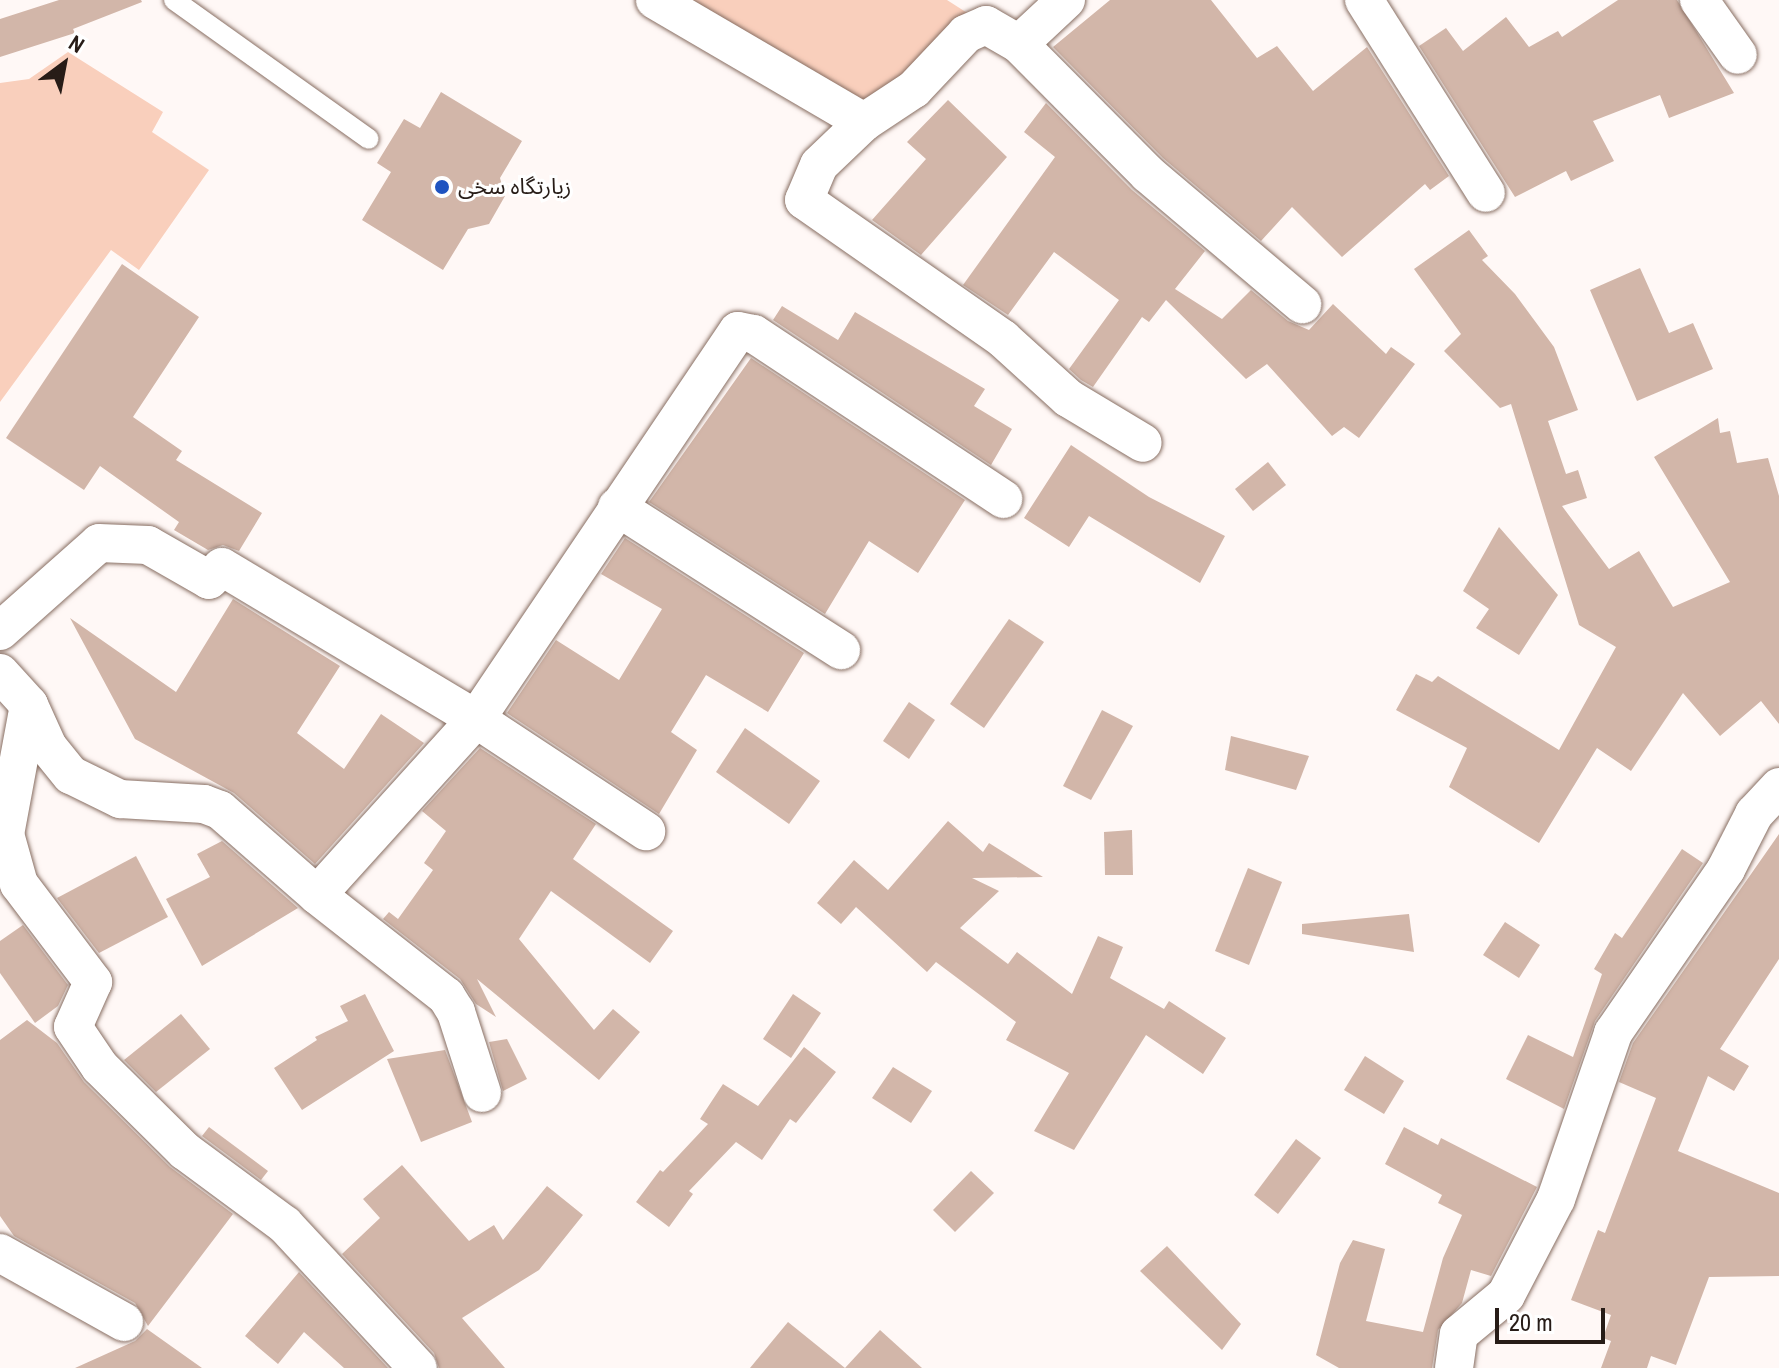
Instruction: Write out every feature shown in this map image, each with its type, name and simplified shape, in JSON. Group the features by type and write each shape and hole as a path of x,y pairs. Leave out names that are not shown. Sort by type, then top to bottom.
{"street":[{"path":"655,0 864,122"},
{"path":"1019,44 1066,0"},
{"path":"1364,0 1486,193"},
{"path":"1699,0 1738,55"},
{"path":"1143,443 1068,398 1003,339 804,200 819,165 864,122 914,89 966,34 986,25 1019,44 1148,174 1302,304"},
{"path":"317,895 476,719 738,331 754,334 1003,499"},
{"path":"617,507 841,650"},
{"path":"0,631 99,543 148,545 209,580 222,567 476,719 646,831"},
{"path":"0,673 29,705 48,747 71,775 120,799 204,804 220,810 317,895 446,996 456,1012 482,1093"},
{"path":"29,705 5,834 19,884 93,982 73,1027 100,1067 140,1108 185,1151 285,1225 418,1368"},
{"path":"1454,1368 1459,1334 1506,1295 1556,1199 1613,1033 1726,869 1754,814 1779,787"},
{"path":"0,1253 124,1322"}],"lane":[{"path":"174,0 369,139"}],"shaded area":[{"path":"655,0 947,0 986,25 864,122"},
{"path":"68,52 163,112 152,132 209,170 139,270 111,250 0,402 0,83 29,79"}],"building":[{"path":"59,0 142,2 73,29 75,33 0,57 0,19"},
{"path":"1110,0 1211,0 1257,58 1277,46 1313,91 1367,47 1449,176 1430,190 1425,184 1342,257 1292,207 1261,241 1163,158 1053,47"},
{"path":"1618,0 1677,0 1734,93 1669,118 1660,95 1593,121 1614,161 1571,181 1566,171 1515,197 1419,46 1446,28 1463,51 1506,17 1529,47 1558,31 1562,37"},
{"name":"زیارتگاه سخی","path":"441,92 522,141 500,178 505,196 489,224 468,229 443,270 362,220 391,172 377,163 404,119 420,128"},
{"path":"948,100 1007,157 921,255 872,220 926,159 907,142"},
{"path":"1046,103 1132,190 1205,251 1175,289 1222,319 1251,290 1288,321 1309,330 1333,304 1386,354 1391,347 1415,364 1359,438 1344,427 1332,436 1267,364 1246,379 1166,300 1149,322 1142,317 1093,387 1081,380 1069,369 1119,300 1054,252 1008,315 963,285 1055,157 1024,132"},
{"path":"1469,230 1488,256 1482,260 1515,294 1554,347 1578,410 1548,421 1566,474 1578,470 1587,498 1562,506 1609,569 1639,551 1673,607 1730,582 1654,457 1718,418 1720,433 1730,431 1737,463 1768,458 1779,496 1779,724 1761,701 1720,736 1683,693 1631,771 1597,748 1539,843 1449,787 1467,748 1396,710 1416,674 1432,682 1438,676 1559,750 1616,647 1579,625 1511,404 1500,408 1444,351 1461,334 1414,269"},
{"path":"122,264 199,317 133,417 182,451 176,460 262,513 239,551 223,545 208,550 174,530 179,522 100,466 84,490 6,438"},
{"path":"1640,268 1669,333 1693,323 1713,369 1637,401 1590,290"},
{"path":"782,306 838,340 855,312 985,389 974,406 1012,429 991,465 773,320"},
{"path":"751,358 965,500 918,573 869,541 825,614 649,502"},
{"path":"1071,445 1149,497 1225,536 1200,583 1089,516 1069,547 1024,518"},
{"path":"1268,462 1286,485 1253,511 1235,489"},
{"path":"1499,527 1558,595 1519,655 1476,628 1489,609 1463,591"},
{"path":"625,538 804,653 768,712 706,675 671,732 697,750 659,814 507,713 556,640 619,680 662,609 601,574"},
{"path":"233,599 340,666 297,733 344,769 381,714 424,743 315,864 234,793 135,739 70,618 176,692"},
{"path":"1009,619 1044,642 984,728 950,704"},
{"path":"909,702 935,720 909,759 883,741"},
{"path":"1102,710 1133,726 1091,800 1063,786"},
{"path":"745,728 820,781 789,824 716,772"},
{"path":"1231,736 1309,756 1296,790 1225,770"},
{"path":"480,748 596,824 573,859 673,931 650,963 551,891 519,939 594,1030 613,1009 640,1032 599,1080 477,979 496,1017 476,1004 460,979 383,919 389,912 398,919 433,870 424,863 446,831 422,811"},
{"path":"948,821 983,852 989,843 1043,877 972,878 999,891 960,928 1008,964 1017,952 1072,994 1098,936 1123,947 1110,978 1164,1009 1169,1001 1226,1038 1203,1074 1146,1035 1074,1150 1034,1131 1069,1073 1006,1040 1016,1022 936,962 927,972 856,907 841,924 817,903 854,860 888,890"},
{"path":"1132,830 1133,875 1105,875 1104,832"},
{"path":"1779,834 1779,959 1720,1049 1749,1066 1734,1091 1708,1076 1678,1151 1779,1193 1779,1276 1709,1277 1676,1365 1651,1356 1647,1368 1601,1368 1611,1341 1603,1338 1611,1315 1571,1300 1598,1230 1605,1233 1656,1098 1619,1082 1633,1043"},
{"path":"222,841 298,908 202,966 166,899 210,877 197,854"},
{"path":"1682,849 1703,863 1595,1021 1564,1109 1506,1079 1528,1035 1573,1057 1602,974 1594,969 1615,933 1622,938"},
{"path":"136,856 168,917 99,953 57,898"},
{"path":"1248,868 1282,882 1249,965 1215,951"},
{"path":"1409,914 1414,952 1302,934 1302,924"},
{"path":"1505,922 1540,945 1519,978 1483,955"},
{"path":"23,925 68,985 58,1006 35,1023 0,973 0,941"},
{"path":"365,994 394,1051 302,1110 274,1068 317,1040 315,1037 348,1021 340,1006"},
{"path":"793,994 821,1013 791,1058 763,1039"},
{"path":"181,1014 210,1049 156,1092 124,1060"},
{"path":"27,1020 57,1043 84,1082 170,1167 233,1214 148,1326 135,1303 14,1236 0,1216 0,1040"},
{"path":"507,1039 527,1079 503,1091 489,1042"},
{"path":"804,1047 836,1072 796,1123 790,1119 762,1160 736,1142 689,1191 693,1194 669,1227 636,1202 660,1170 663,1172 708,1124 700,1119 723,1084 758,1106"},
{"path":"445,1050 472,1122 421,1142 387,1059"},
{"path":"1365,1056 1404,1081 1384,1114 1344,1090"},
{"path":"893,1067 932,1091 911,1123 872,1098"},
{"path":"209,1127 268,1171 261,1180 202,1136"},
{"path":"1404,1127 1438,1145 1441,1138 1537,1187 1491,1276 1471,1270 1462,1303 1438,1330 1432,1368 1339,1368 1316,1355 1340,1263 1353,1240 1385,1249 1366,1321 1423,1332 1443,1258 1462,1215 1438,1203 1442,1195 1385,1164"},
{"path":"1296,1139 1321,1158 1278,1214 1254,1195"},
{"path":"402,1165 469,1241 494,1225 503,1240 547,1186 583,1215 539,1270 462,1318 505,1368 439,1368 434,1353 342,1254 380,1218 363,1199"},
{"path":"971,1171 994,1193 955,1232 933,1210"},
{"path":"1167,1246 1241,1324 1222,1350 1140,1271"},
{"path":"299,1272 388,1368 344,1368 304,1332 278,1364 245,1336"},
{"path":"788,1322 845,1368 750,1368"},
{"path":"147,1329 202,1368 75,1368 135,1341"},
{"path":"880,1330 922,1368 845,1368"}],"place":[{"name":"زیارتگاه سخی","path":"442,187"}]}
